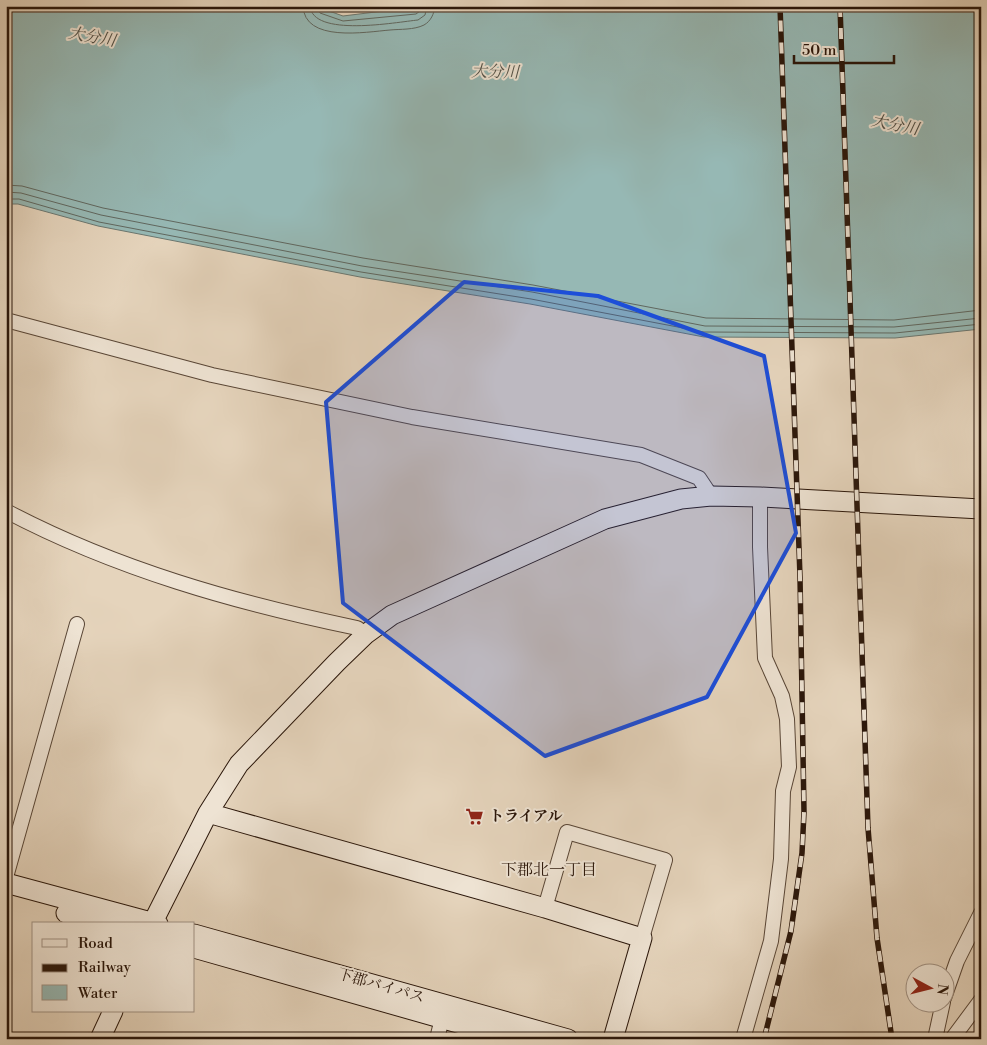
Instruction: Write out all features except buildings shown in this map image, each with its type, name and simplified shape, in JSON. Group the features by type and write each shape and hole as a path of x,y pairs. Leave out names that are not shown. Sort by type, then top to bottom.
{"street":[{"path":"6,320 212,375 412,417 641,455 699,478 711,496"},
{"path":"154,922 208,813 226,782 251,749 366,634 392,615 605,519 681,499 711,496 760,497 981,509"},
{"path":"743,1039 771,941 781,859 783,791 790,767 787,719 782,696 765,658 760,547 760,497"},
{"path":"6,511 32,525 113,560 200,590 357,628 366,634"},
{"path":"6,876 78,624"},
{"path":"208,813 545,908 642,938"},
{"path":"545,908 567,832 666,860 613,1039"},
{"path":"6,883 150,922"},
{"path":"6,896 99,922"},
{"path":"954,970 981,913"},
{"name":"下郡バイパス","path":"195,934 444,1011 514,1039"},
{"name":"下郡バイパス","path":"195,948 444,1011 568,1039"},
{"path":"952,1039 981,1000"},
{"path":"437,1039 444,1011"},
{"path":"100,1039 113,1012"},
{"path":"935,1039 941,1012"}],"highlighted area":[{"path":"464,282 598,296 764,356 796,533 707,697 545,756 343,603 326,402"}],"water":[{"name":"大分川","path":"6,6 315,6 343,16 424,6 981,6 981,329 895,338 704,337 530,304 360,277 98,226 18,204 6,204"}],"railway":[{"path":"764,1039 791,931 802,853 804,812 800,577 780,6"},
{"path":"840,6 868,828 877,938 892,1039"}],"place":[{"name":"トライアル","path":"475,816"}],"district":[{"name":"下郡北一丁目","path":"549,870"}]}
